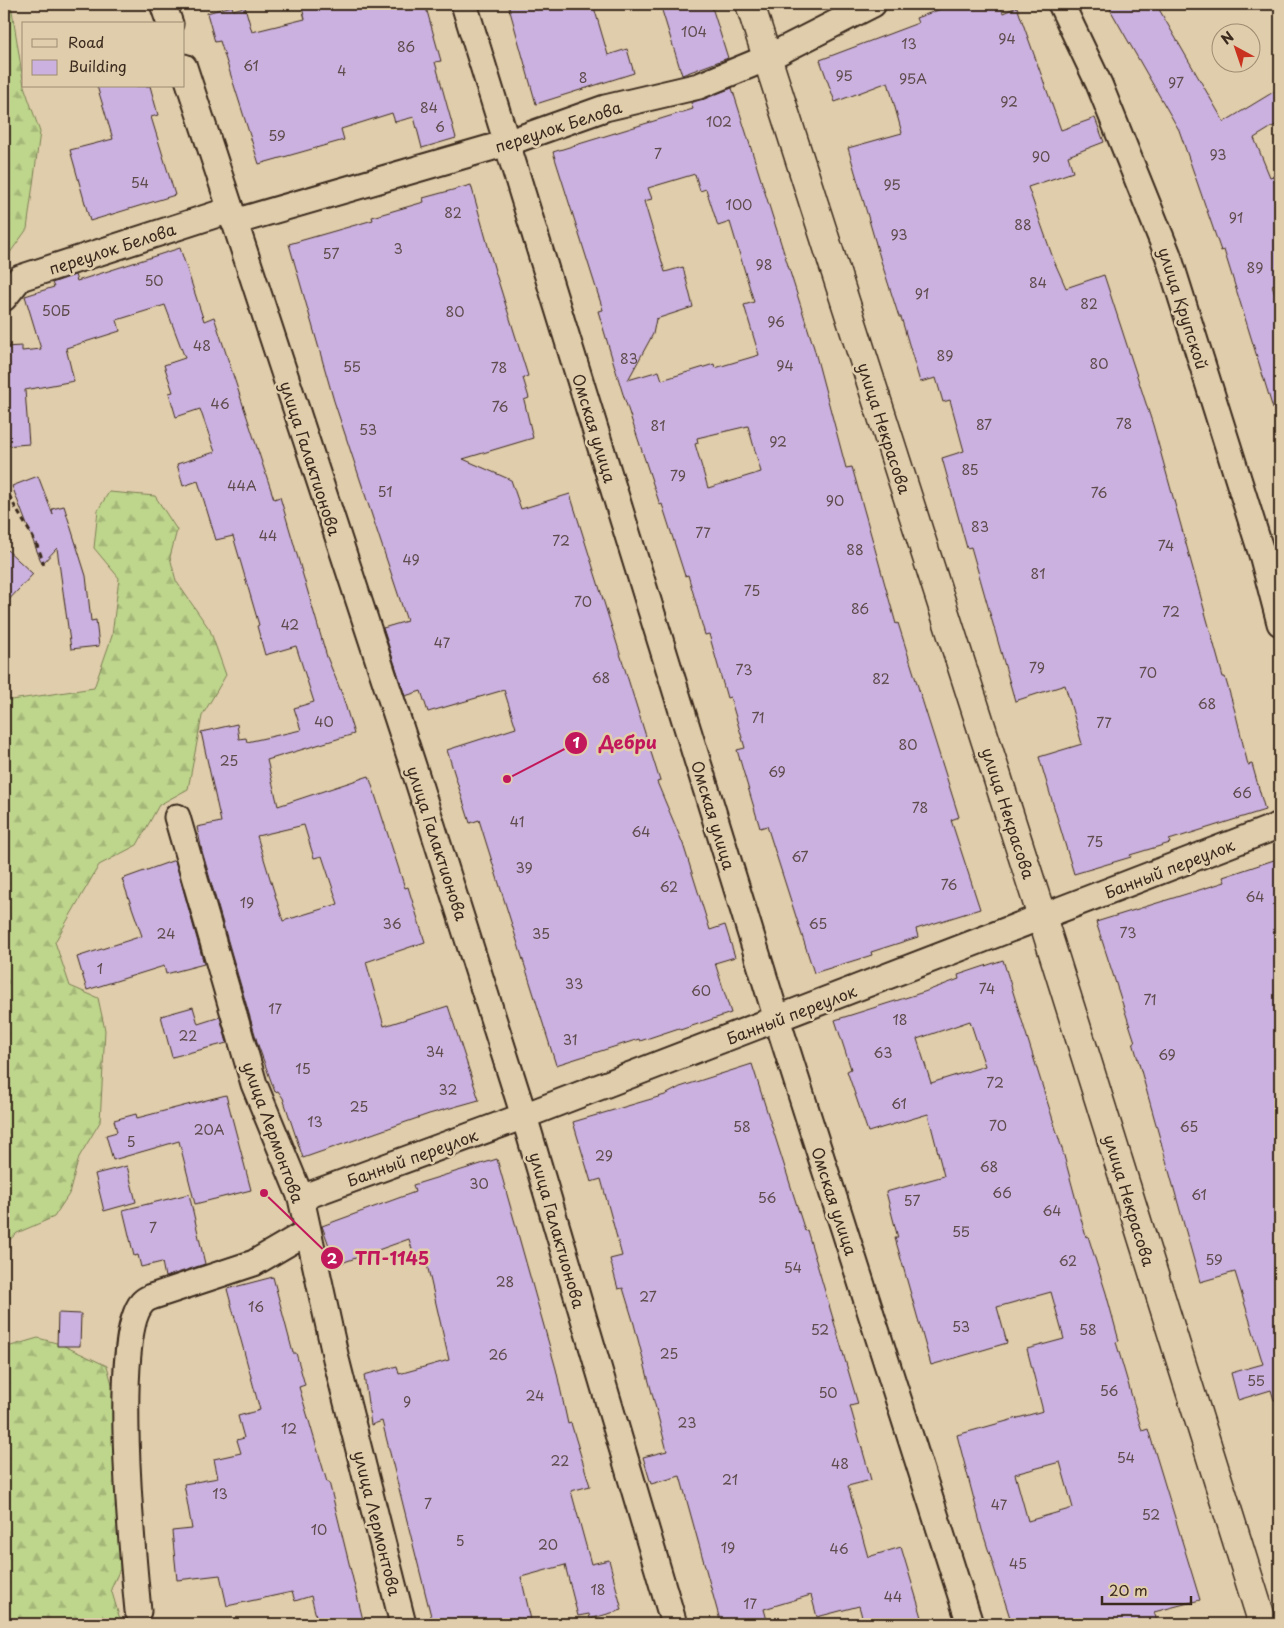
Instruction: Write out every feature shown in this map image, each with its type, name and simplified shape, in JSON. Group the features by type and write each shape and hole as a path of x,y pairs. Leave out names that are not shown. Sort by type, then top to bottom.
{"street":[{"path":"163,4 169,22"},
{"name":"Омская улица","path":"464,4 777,1019 970,1624"},
{"name":"улица Некрасова","path":"750,4 1042,917 1263,1624"},
{"name":"переулок Белова","path":"4,298 20,278 232,216 507,143 605,108 700,86 767,58 873,4"},
{"name":"улица Крупской","path":"1061,4 1099,84 1168,254 1271,553 1280,623"},
{"name":"улица Галактионова","path":"185,70 417,778 524,1116 674,1624"},
{"name":"улица Лермонтова","path":"177,817 254,1084 301,1198 307,1232 403,1624"},
{"name":"Банный переулок","path":"301,1198 524,1116 1280,825"},
{"path":"138,1611 131,1540 125,1374 133,1324 142,1303 151,1296 254,1263 307,1232"}],"path":[{"path":"4,479 13,504 40,548 44,566"}],"green space":[{"path":"4,4 11,4 22,73 22,88 25,88 40,132 27,229 4,261"},
{"path":"109,492 155,496 177,530 170,557 176,581 210,630 226,675 202,716 188,789 159,805 137,845 99,865 55,942 70,986 98,998 105,1030 100,1122 79,1157 69,1194 54,1217 17,1233 4,1245 4,701 94,688 112,636 119,578 94,548 98,510"},
{"path":"38,1338 60,1344 107,1366 118,1406 120,1569 111,1589 119,1616 129,1624 4,1624 4,1348"}],"building":[{"path":"317,4 425,4 441,61 435,62 456,138 422,148 414,117 395,122 392,113 341,129 344,140 259,164 220,41 215,42 207,13 232,6 233,10 245,7 252,32 305,19 302,8"},
{"path":"508,4 593,4 608,55 627,49 634,73 536,104"},
{"path":"660,4 711,4 728,58 682,75"},
{"path":"955,4 1000,4 1003,13 1017,7 1061,130 1095,118 1104,142 1068,156 1073,172 1028,187 1054,261 1066,288 1104,275 1153,425 1223,677 1225,677 1236,715 1248,765 1252,764 1265,810 1169,840 1170,843 1130,855 1131,857 1074,874 1039,757 1082,744 1065,685 1015,701 971,547 967,548 942,458 964,451 950,400 943,402 936,378 920,382 901,317 899,317 881,261 848,148 902,133 888,82 835,102 820,60 918,23 916,18"},
{"path":"1107,4 1156,4 1224,122 1280,88 1280,122 1254,138 1270,177 1273,176 1280,198 1280,282 1272,285 1280,312 1280,411 1274,412 1224,250 1221,251 1179,130"},
{"path":"98,88 151,88 158,115 151,117 175,195 90,221 70,150 113,139"},
{"path":"732,88 814,348 846,468 852,467 896,624 898,623 959,817 951,820 980,909 916,929 918,937 871,952 872,955 814,973 767,826 760,828 737,750 745,748 730,697 727,698 709,634 705,635 688,575 685,576 622,391 598,311 603,310 553,152 693,109 691,103","holes":["695,174 700,191 706,189 718,226 730,222 754,302 744,305 759,355 715,368 714,364 662,380 659,371 628,380 653,334 656,319 693,307 683,267 665,272 644,201 652,199 648,188","748,426 761,472 708,488 695,444 698,443 697,438"]},
{"path":"471,185 495,271 528,376 523,378 529,398 524,400 533,438 463,459 511,480 521,509 570,494 660,781 657,782 683,844 710,930 725,925 735,957 715,963 731,1013 680,1030 679,1028 640,1041 639,1039 556,1065 479,820 470,823 447,750 516,728 504,690 428,712 421,691 405,696 383,628 407,621 334,401 289,244 373,220 372,217 424,202 423,198"},
{"path":"180,248 204,321 214,317 274,499 280,497 327,657 342,694 354,734 267,760 278,806 369,776 405,888 408,887 425,942 366,962 384,1026 448,1006 479,1100 429,1114 303,1158 283,1098 278,1091 275,1092 258,1045 202,851 197,827 221,822 201,732 237,724 239,739 246,738 247,742 301,730 294,708 314,702 296,646 265,655 257,626 259,625 233,536 216,540 198,481 183,486 177,464 215,452 200,409 176,417 169,393 173,392 164,365 185,358 165,305 117,320 120,331 66,348 74,381 25,390 29,444 4,446 4,347 22,346 22,351 41,349 25,296 54,287 52,283 75,275 77,281","holes":["304,825 314,858 322,856 338,904 283,921 257,836"]},
{"path":"38,476 53,515 52,509 64,506 86,576 91,621 96,620 99,646 71,649 57,548 42,564 12,486"},
{"path":"4,547 33,574 4,605"},
{"path":"1280,858 1280,1111 1274,1112 1280,1136 1280,1400 1274,1400 1271,1390 1238,1400 1231,1373 1263,1364 1235,1272 1200,1282 1133,1042 1135,1042 1096,922 1225,882 1223,877"},
{"path":"175,860 204,964 166,974 164,966 87,990 77,957 142,936 122,879"},
{"path":"1003,960 1063,1152 1086,1237 1088,1236 1106,1293 1119,1341 1116,1342 1142,1431 1148,1429 1200,1600 1154,1612 1158,1624 1012,1624 982,1530 957,1435 1043,1411 1027,1349 1064,1339 1051,1292 997,1307 1007,1343 931,1365 895,1238 898,1238 886,1192 944,1176 928,1114 868,1132 847,1071 851,1069 835,1020 924,992 959,979 958,975","holes":["970,1021 985,1066 931,1083 917,1039","1060,1462 1073,1508 1028,1521 1015,1474"]},
{"path":"193,1007 198,1024 220,1017 227,1043 172,1057 161,1016"},
{"path":"752,1064 805,1231 807,1230 858,1404 850,1406 871,1480 848,1486 868,1557 901,1547 924,1624 864,1624 859,1606 817,1617 811,1595 764,1609 768,1624 721,1624 680,1476 651,1484 643,1457 667,1451 634,1324 623,1288 618,1289 610,1259 622,1256 601,1179 591,1182 573,1122 665,1095 680,1087"},
{"path":"226,1095 251,1190 195,1204 179,1141 113,1160 106,1135 117,1132 114,1120 136,1114 137,1118"},
{"path":"497,1159 556,1369 568,1424 571,1423 590,1486 571,1491 591,1564 609,1560 622,1610 590,1619 589,1614 578,1616 565,1565 521,1577 532,1624 433,1624 382,1421 371,1425 364,1375 397,1366 399,1374 449,1360 426,1260 416,1263 409,1239 336,1265 322,1226 415,1192 413,1185"},
{"path":"127,1166 136,1202 104,1211 95,1174"},
{"path":"189,1194 205,1264 165,1277 162,1262 141,1267 138,1255 134,1256 123,1210"},
{"path":"273,1277 293,1353 296,1353 305,1385 299,1387 327,1482 329,1482 364,1624 318,1624 311,1596 295,1601 292,1592 227,1606 220,1575 177,1580 172,1531 192,1529 184,1484 218,1478 214,1459 241,1453 237,1440 244,1438 238,1416 260,1410 227,1289"},
{"path":"58,1313 81,1314 80,1346 57,1346"}],"place":[{"name":"Дебри","path":"507,779"},
{"name":"ТП-1145","path":"264,1193"}]}
